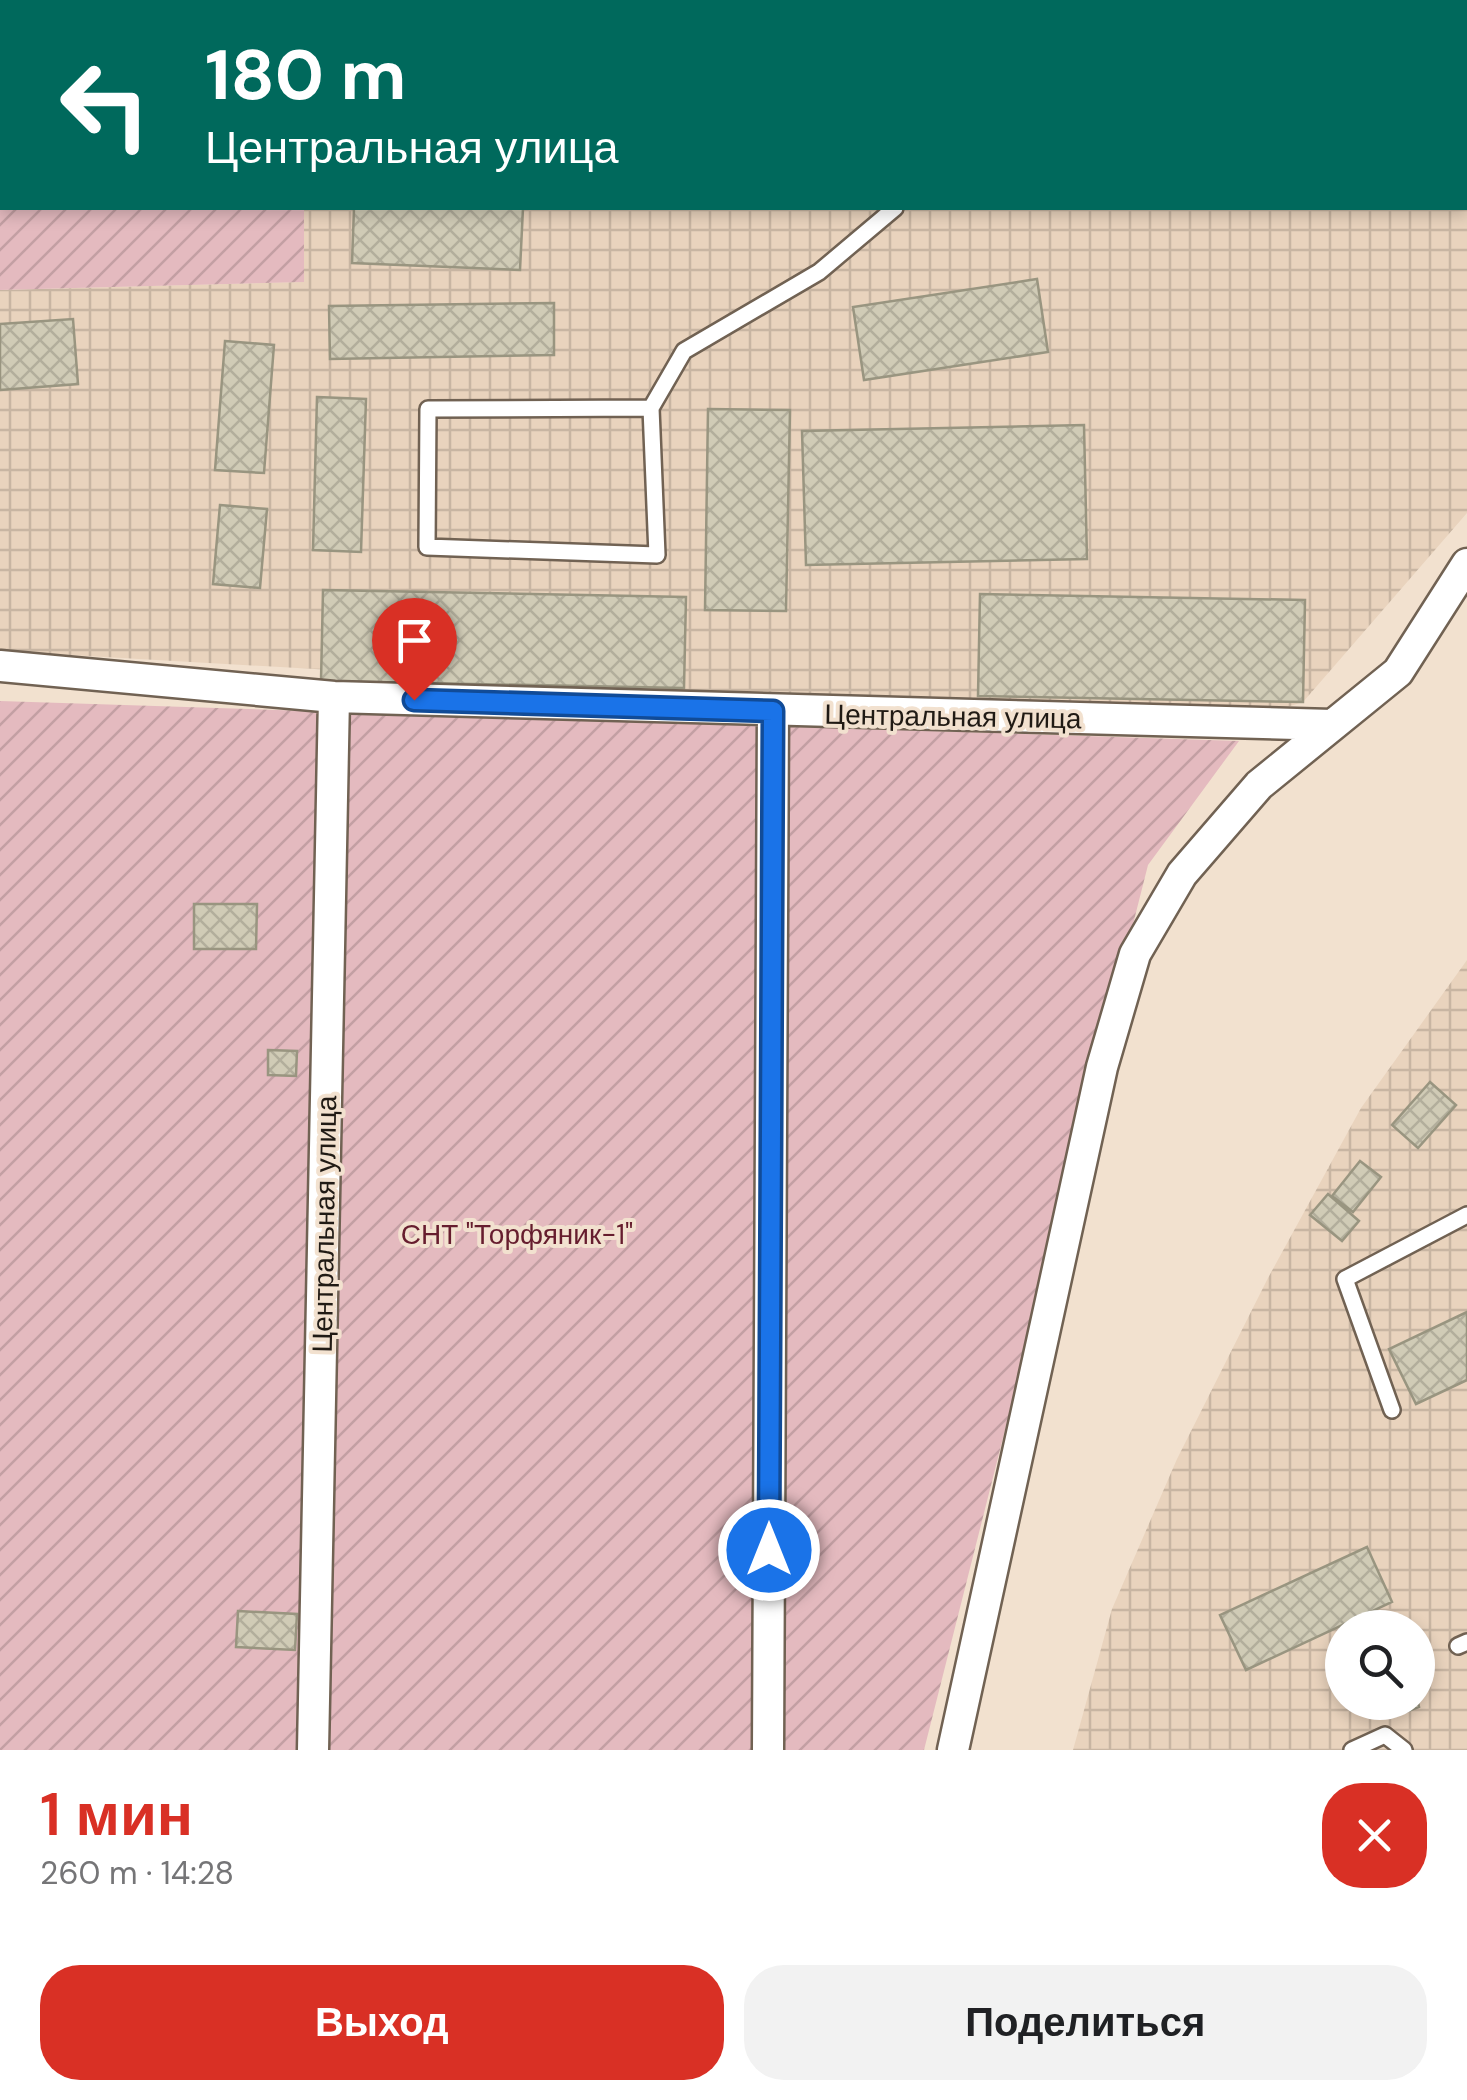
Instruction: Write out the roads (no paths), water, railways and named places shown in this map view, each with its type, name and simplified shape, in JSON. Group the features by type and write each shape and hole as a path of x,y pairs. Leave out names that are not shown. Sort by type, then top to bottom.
{"street":[{"path":"953,1750 1102,1067 1135,954 1182,874 1259,786 1398,672 1467,564"},
{"name":"Центральная улица","path":"0,666 334,697 1332,725"},
{"name":"Центральная улица","path":"313,1750 334,697"},
{"path":"768,1750 773,711"}],"lane":[{"path":"651,408 428,409 427,547 656,555 651,408 684,351 819,272 892,210"},
{"path":"1392,1410 1345,1279 1467,1215"},
{"path":"1352,1750 1386,1735 1404,1750"}],"park label":[{"name":"СНТ \"Торфяник-1\"","path":"517,1234"}]}
